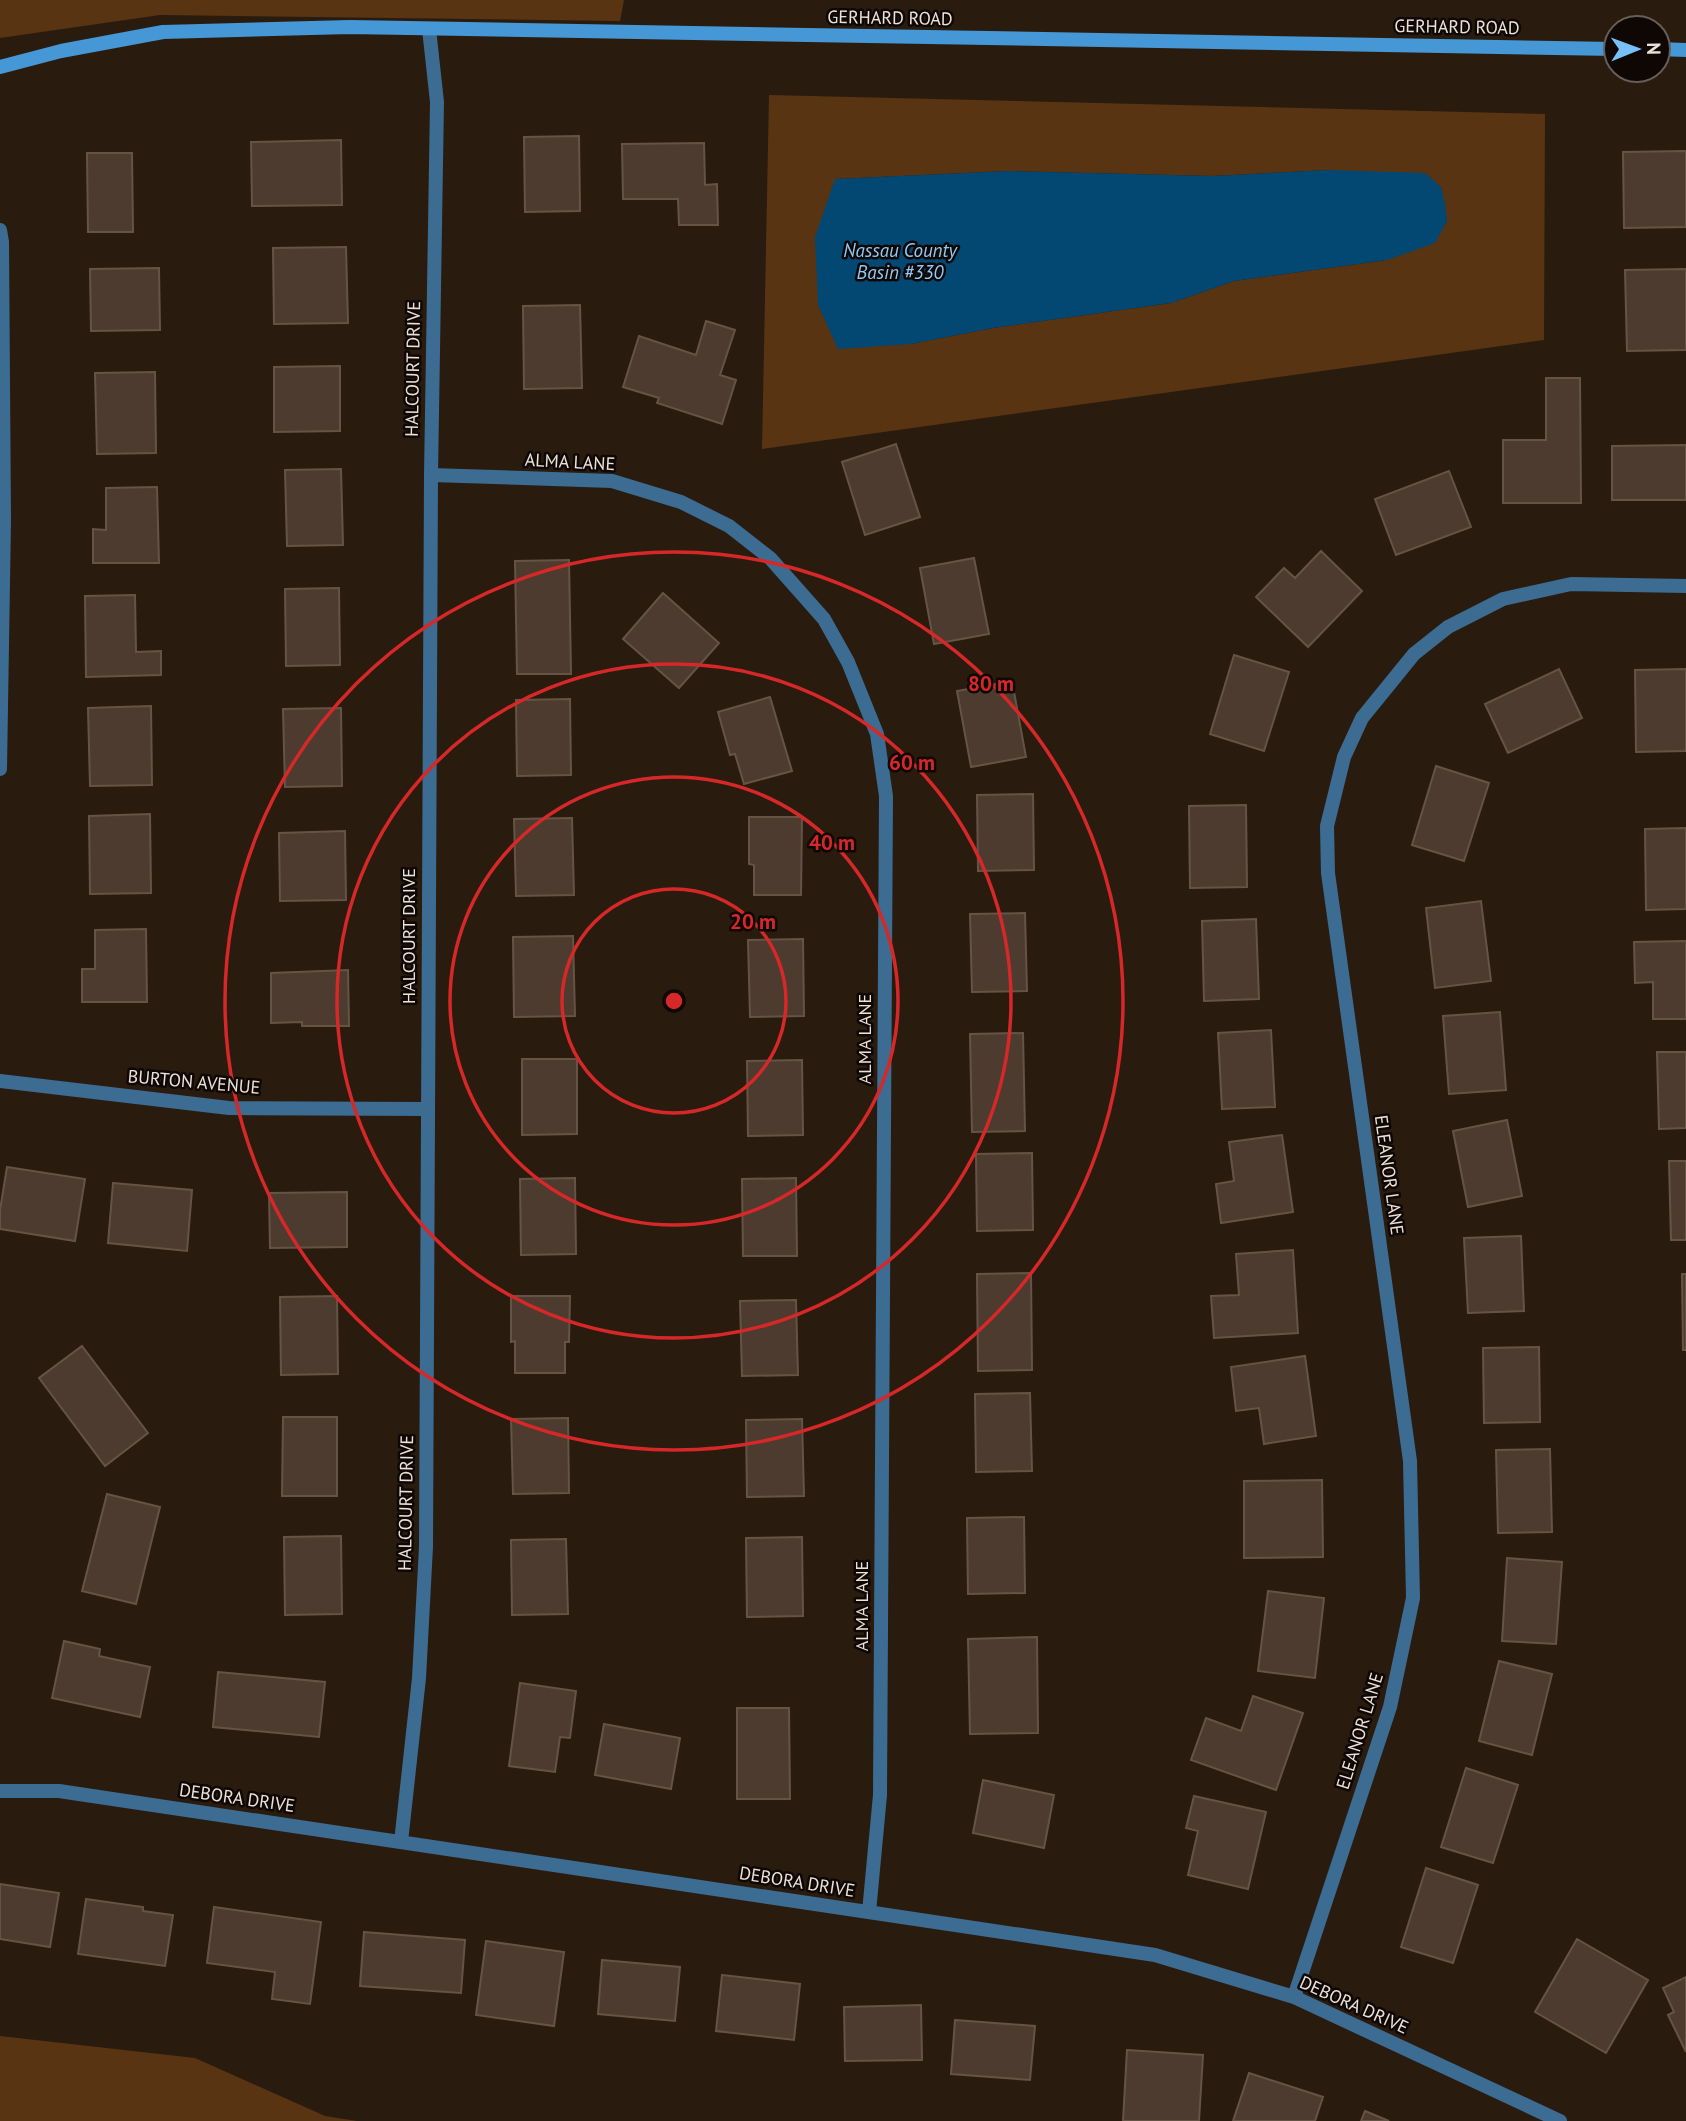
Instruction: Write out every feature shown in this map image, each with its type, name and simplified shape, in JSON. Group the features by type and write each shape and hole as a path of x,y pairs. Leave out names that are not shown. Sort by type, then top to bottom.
{"street":[{"name":"GERHARD ROAD","path":"0,67 61,51 163,32 351,27 1602,49"},
{"name":"HALCOURT DRIVE","path":"401,1842 419,1678 426,1547 431,475 436,102 429,29"},
{"path":"0,230 4,521 0,769"},
{"name":"ALMA LANE","path":"431,475 612,481 681,502 729,526 770,558 824,619 848,662 877,734 886,796 880,1795 869,1912"},
{"name":"ELEANOR LANE","path":"1294,1997 1390,1707 1413,1598 1410,1461 1328,873 1327,826 1344,757 1362,718 1414,654 1448,627 1503,600 1571,584 1686,586"},
{"name":"BURTON AVENUE","path":"0,1081 229,1108 427,1110"},
{"name":"DEBORA DRIVE","path":"0,1791 59,1791 1156,1955 1294,1997 1560,2121"}],"shaded area":[{"path":"0,0 624,0 620,21 160,15 0,38"},
{"path":"769,95 1545,114 1544,340 762,449","holes":["1329,170 1441,187 1447,222 1387,260 1234,281 1171,303 993,328 911,344 836,179 1009,171 1212,176"]},
{"path":"0,2036 195,2058 325,2116 357,2121 0,2121"}],"water":[{"name":"Nassau County Basin #330","path":"1329,170 1425,173 1441,187 1445,204 1447,221 1435,243 1387,260 1234,281 1171,303 993,328 911,344 838,349 818,305 815,237 835,179 1009,171 1212,176"}],"building":[{"path":"579,136 580,211 525,212 524,137"},
{"path":"341,140 342,205 252,206 251,142"},
{"path":"704,143 705,185 717,184 718,225 679,225 678,199 623,199 622,144"},
{"path":"1686,151 1686,227 1624,228 1623,152"},
{"path":"87,153 132,153 133,232 88,232"},
{"path":"346,247 348,323 274,324 273,248"},
{"path":"159,268 160,330 91,331 90,269"},
{"path":"1686,269 1686,350 1627,351 1625,270"},
{"path":"580,305 582,388 524,389 523,306"},
{"path":"706,321 735,330 720,375 736,380 722,424 657,403 659,398 623,387 639,336 696,355"},
{"path":"340,366 340,431 274,432 274,367"},
{"path":"155,372 156,453 97,454 95,373"},
{"path":"1546,378 1580,378 1581,503 1503,503 1503,440 1546,440"},
{"path":"896,444 920,517 865,535 842,462"},
{"path":"1686,445 1686,500 1612,500 1612,446"},
{"path":"341,469 343,545 287,546 285,470"},
{"path":"1449,471 1471,527 1396,555 1375,499"},
{"path":"157,487 159,563 93,563 93,529 106,530 106,488"},
{"path":"1321,551 1362,591 1308,647 1256,597 1284,568 1295,578"},
{"path":"974,558 989,634 934,644 920,568"},
{"path":"569,560 571,674 517,674 515,561"},
{"path":"339,588 340,665 286,666 285,589"},
{"path":"663,593 719,643 679,688 623,639"},
{"path":"135,595 136,652 161,651 161,675 86,677 85,596"},
{"path":"1234,655 1289,672 1264,751 1210,734"},
{"path":"1559,669 1582,718 1508,753 1485,704"},
{"path":"1686,669 1686,751 1636,752 1635,670"},
{"path":"1012,681 1026,757 971,767 957,691"},
{"path":"770,697 792,771 744,784 735,754 730,755 718,712"},
{"path":"570,699 571,775 517,776 516,700"},
{"path":"151,706 152,785 90,786 88,708"},
{"path":"341,708 342,786 285,787 283,709"},
{"path":"1436,766 1489,783 1464,861 1412,845"},
{"path":"1033,794 1034,870 978,871 977,795"},
{"path":"1246,805 1247,887 1190,888 1189,806"},
{"path":"150,814 151,893 90,894 89,816"},
{"path":"749,817 802,817 801,895 754,895 754,865 749,864"},
{"path":"572,818 574,895 516,896 514,819"},
{"path":"1686,828 1686,909 1646,910 1645,829"},
{"path":"345,831 346,900 280,901 279,833"},
{"path":"1481,901 1491,981 1435,988 1426,908"},
{"path":"1025,913 1027,991 972,992 970,914"},
{"path":"1256,919 1259,999 1204,1001 1202,921"},
{"path":"146,929 147,1002 82,1002 82,969 95,969 95,930"},
{"path":"573,936 575,1016 514,1017 513,937"},
{"path":"803,939 804,1016 750,1017 748,940"},
{"path":"1686,941 1686,1019 1653,1019 1653,982 1635,983 1634,942"},
{"path":"348,970 349,1026 302,1026 302,1022 271,1023 271,973"},
{"path":"1500,1012 1506,1090 1449,1094 1443,1016"},
{"path":"1271,1030 1275,1107 1222,1109 1218,1033"},
{"path":"1023,1033 1025,1131 972,1132 970,1034"},
{"path":"1657,1052 1686,1052 1686,1128 1659,1129"},
{"path":"522,1059 577,1059 577,1134 522,1135"},
{"path":"802,1060 803,1135 748,1136 747,1061"},
{"path":"1507,1120 1522,1196 1468,1207 1453,1131"},
{"path":"1282,1135 1293,1212 1221,1223 1216,1184 1234,1181 1229,1142"},
{"path":"1032,1153 1033,1230 977,1231 976,1154"},
{"path":"1669,1161 1686,1161 1686,1240 1671,1240"},
{"path":"7,1167 85,1179 75,1241 0,1229 0,1210"},
{"path":"575,1178 576,1254 521,1255 520,1179"},
{"path":"796,1178 797,1256 743,1256 742,1179"},
{"path":"113,1183 192,1190 187,1251 108,1243"},
{"path":"347,1192 347,1247 270,1248 269,1193"},
{"path":"1521,1236 1524,1311 1468,1313 1464,1238"},
{"path":"1293,1250 1298,1333 1214,1338 1211,1296 1239,1295 1236,1254"},
{"path":"1031,1273 1032,1370 978,1371 977,1274"},
{"path":"1682,1274 1686,1274 1686,1350 1683,1350"},
{"path":"337,1296 338,1374 281,1375 280,1297"},
{"path":"511,1296 570,1296 565,1373 515,1373 515,1341 511,1342"},
{"path":"796,1300 798,1375 742,1376 740,1301"},
{"path":"82,1346 148,1433 105,1466 39,1378"},
{"path":"1539,1347 1540,1422 1484,1423 1483,1348"},
{"path":"1305,1356 1316,1436 1264,1444 1259,1408 1236,1411 1231,1367"},
{"path":"1030,1393 1032,1471 976,1472 975,1394"},
{"path":"283,1417 337,1417 337,1496 282,1496"},
{"path":"568,1418 569,1493 513,1494 511,1419"},
{"path":"802,1419 804,1496 747,1497 746,1420"},
{"path":"1550,1449 1552,1532 1498,1533 1496,1450"},
{"path":"1322,1480 1323,1557 1244,1558 1244,1481"},
{"path":"107,1494 160,1507 136,1604 82,1591"},
{"path":"1024,1517 1025,1593 968,1594 967,1518"},
{"path":"341,1536 342,1614 285,1615 284,1537"},
{"path":"802,1537 803,1616 747,1617 746,1538"},
{"path":"566,1539 568,1614 512,1615 511,1540"},
{"path":"1507,1558 1562,1562 1556,1644 1502,1641"},
{"path":"1268,1591 1324,1598 1315,1678 1258,1671"},
{"path":"1037,1637 1038,1733 970,1734 968,1639"},
{"path":"64,1641 100,1649 99,1656 150,1667 140,1717 52,1698"},
{"path":"1499,1661 1552,1674 1532,1755 1479,1741"},
{"path":"218,1672 325,1682 319,1737 213,1727"},
{"path":"520,1683 576,1691 570,1738 560,1737 555,1772 509,1766"},
{"path":"1253,1696 1303,1713 1276,1790 1191,1760 1206,1718 1241,1731"},
{"path":"737,1708 789,1708 790,1799 737,1799"},
{"path":"604,1724 680,1738 671,1789 595,1775"},
{"path":"1466,1768 1518,1785 1493,1863 1441,1847"},
{"path":"983,1780 1054,1795 1044,1848 973,1833"},
{"path":"1194,1796 1266,1812 1248,1889 1188,1875 1198,1831 1186,1828"},
{"path":"1426,1868 1478,1885 1453,1963 1401,1947"},
{"path":"0,1884 59,1893 50,1947 0,1939"},
{"path":"86,1899 143,1907 143,1911 173,1915 165,1966 78,1954"},
{"path":"214,1907 321,1922 310,2004 272,1999 275,1972 207,1963"},
{"path":"364,1932 465,1940 461,1993 360,1986"},
{"path":"1577,1939 1648,1980 1606,2053 1535,2012"},
{"path":"486,1941 564,1952 554,2026 476,2015"},
{"path":"602,1960 680,1967 675,2021 598,2014"},
{"path":"722,1975 800,1984 794,2040 716,2031"},
{"path":"1686,1977 1686,2052 1668,2015 1674,2012 1663,1988"},
{"path":"921,2005 922,2060 845,2061 844,2007"},
{"path":"955,2020 1035,2026 1030,2080 951,2074"},
{"path":"1127,2050 1203,2055 1199,2121 1123,2121"},
{"path":"1249,2073 1323,2097 1315,2121 1233,2121"},
{"path":"1365,2111 1389,2121 1361,2121"}]}
